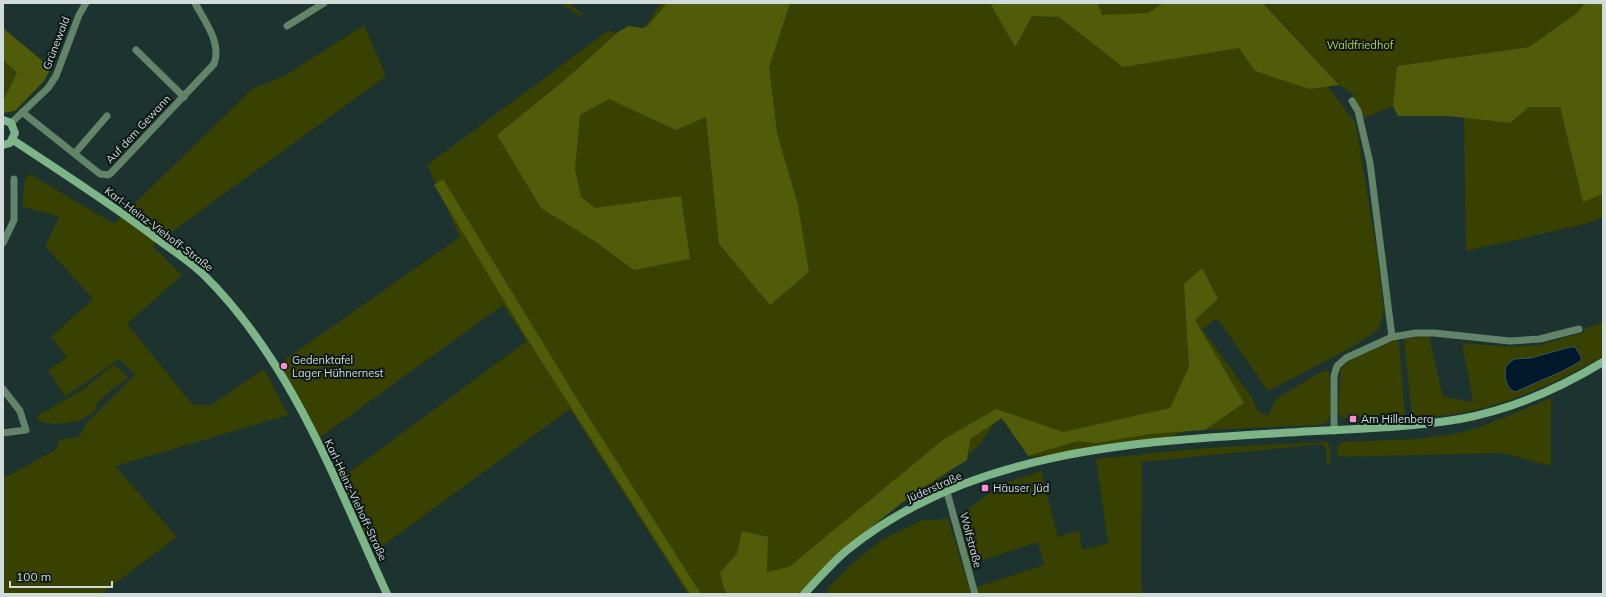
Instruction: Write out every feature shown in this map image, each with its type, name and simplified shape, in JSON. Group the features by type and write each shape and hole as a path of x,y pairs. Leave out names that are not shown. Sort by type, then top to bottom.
{"main road":[{"path":"3,120 11,123 15,129 13,140 3,145"},
{"name":"Karl-Heinz-Viehoff-Straße","path":"13,140 99,197 201,272 244,318 277,366 302,409 387,594"},
{"name":"Jüderstraße","path":"804,594 845,552 868,535 911,508 947,492 1034,462 1098,448 1152,442 1414,426 1483,413 1550,389 1603,362"}],"street":[{"name":"Grünewald","path":"11,123 48,88 56,76 79,15 86,3"},
{"name":"Auf dem Gewann","path":"75,153 100,174 108,175 114,171 214,64 216,58 216,44 195,3"},
{"path":"287,26 324,3"},
{"name":"Auf dem Gewann","path":"136,50 184,97"},
{"path":"1352,101 1358,111 1370,163 1392,337"},
{"path":"22,112 75,153 107,116"},
{"path":"3,244 14,220 14,179"},
{"path":"1334,431 1334,376 1337,366 1346,358 1392,337 1411,333 1434,333 1510,341 1540,339 1579,329"},
{"path":"3,389 20,411 26,430 3,433"},
{"name":"Wolfstraße","path":"947,492 975,594"}],"green space":[{"path":"560,3 569,3 583,14 581,16"},
{"path":"661,3 1243,3 1326,84 1356,124 1376,247 1384,310 1379,329 1354,346 1268,391 1217,318 1202,329 1253,399 1256,408 1262,414 1268,415 1276,399 1319,373 1326,370 1329,371 1331,414 1326,423 1318,425 1205,430 1235,410 1187,430 1158,440 1111,448 1031,457 1013,427 998,418 981,443 964,459 937,481 862,526 794,594 688,594 570,409 374,552 340,479 527,341 503,305 319,438 280,363 460,237 427,165 609,30 633,45"},
{"path":"667,3 790,3 769,67 777,133 798,205 809,272 770,305 719,244 706,117 676,130 609,99 580,115 575,169 581,197 595,208 681,196 690,259 634,270 596,242 541,208 497,135 566,79 618,32 628,26 642,28 648,26"},
{"path":"990,3 1098,3 1102,15 1148,13 1163,3 1263,3 1339,85 1310,89 1255,71 1239,48 1123,67 1059,17 1032,16 1015,47"},
{"name":"Waldfriedhof","path":"1264,3 1585,3 1577,13 1529,47 1397,66 1393,106 1362,119 1352,93 1339,85"},
{"path":"1585,3 1603,3 1603,194 1583,202 1560,107 1529,107 1510,123 1448,116 1398,116 1393,106 1397,66 1529,47 1577,13"},
{"path":"364,25 386,76 152,246 182,275 127,324 193,405 211,405 264,369 288,415 115,466 177,537 101,594 3,594 3,473 6,477 57,449 59,440 79,437 86,424 135,375 119,359 65,397 48,370 67,358 51,337 93,299 45,246 59,217 22,206 25,179 30,174 114,224 252,89 286,75"},
{"path":"3,28 51,68 44,81 15,111 3,113 3,101 17,73 3,60"},
{"path":"3,60 17,73 3,101"},
{"path":"1529,107 1560,107 1583,201 1603,194 1603,217 1585,224 1466,251 1464,118 1510,123"},
{"path":"443,179 579,402 701,594 690,594 528,340 434,185"},
{"path":"1202,268 1218,299 1195,320 1244,403 1205,430 1150,434 1096,443 1077,441 1028,456 1002,418 970,439 967,460 917,491 842,550 798,594 728,594 724,589 720,572 737,554 742,531 768,537 767,572 789,567 944,439 996,409 1063,432 1170,408 1189,367 1184,284"},
{"path":"1603,323 1603,356 1569,375 1516,398 1479,409 1455,414 1417,418 1416,415 1412,415 1404,339 1429,336 1443,397 1473,402 1462,343 1510,347 1540,345 1585,332 1584,328"},
{"path":"1397,339 1399,343 1405,416 1375,415 1342,418 1338,411 1341,368 1349,361"},
{"path":"113,365 119,368 129,378 114,388 96,404 97,409 91,414 71,423 56,424 40,422 37,416 86,388"},
{"path":"1551,398 1551,466 1502,453 1341,457 1337,454 1338,446 1341,442 1416,439 1455,434 1475,429"},
{"path":"1327,442 1330,448 1331,464 1327,464 1326,448 1322,444 1142,462 1141,585 1143,594 979,594 977,587 1044,565 1038,542 970,564 960,515 998,487 1011,481 1041,471 1058,537 1079,530 1082,550 1108,543 1096,459 1206,448"},
{"path":"948,518 971,594 829,594 827,589 854,562 883,539 923,520 939,520"}],"water":[{"path":"1570,347 1575,347 1581,356 1581,361 1563,371 1515,392 1507,384 1505,377 1506,366 1514,359 1531,358"}],"place":[{"name":"Gedenktafel Lager Hühnernest","path":"284,366"},
{"name":"Am Hillenberg","path":"1353,419"},
{"name":"Häuser Jüd","path":"985,488"}]}
